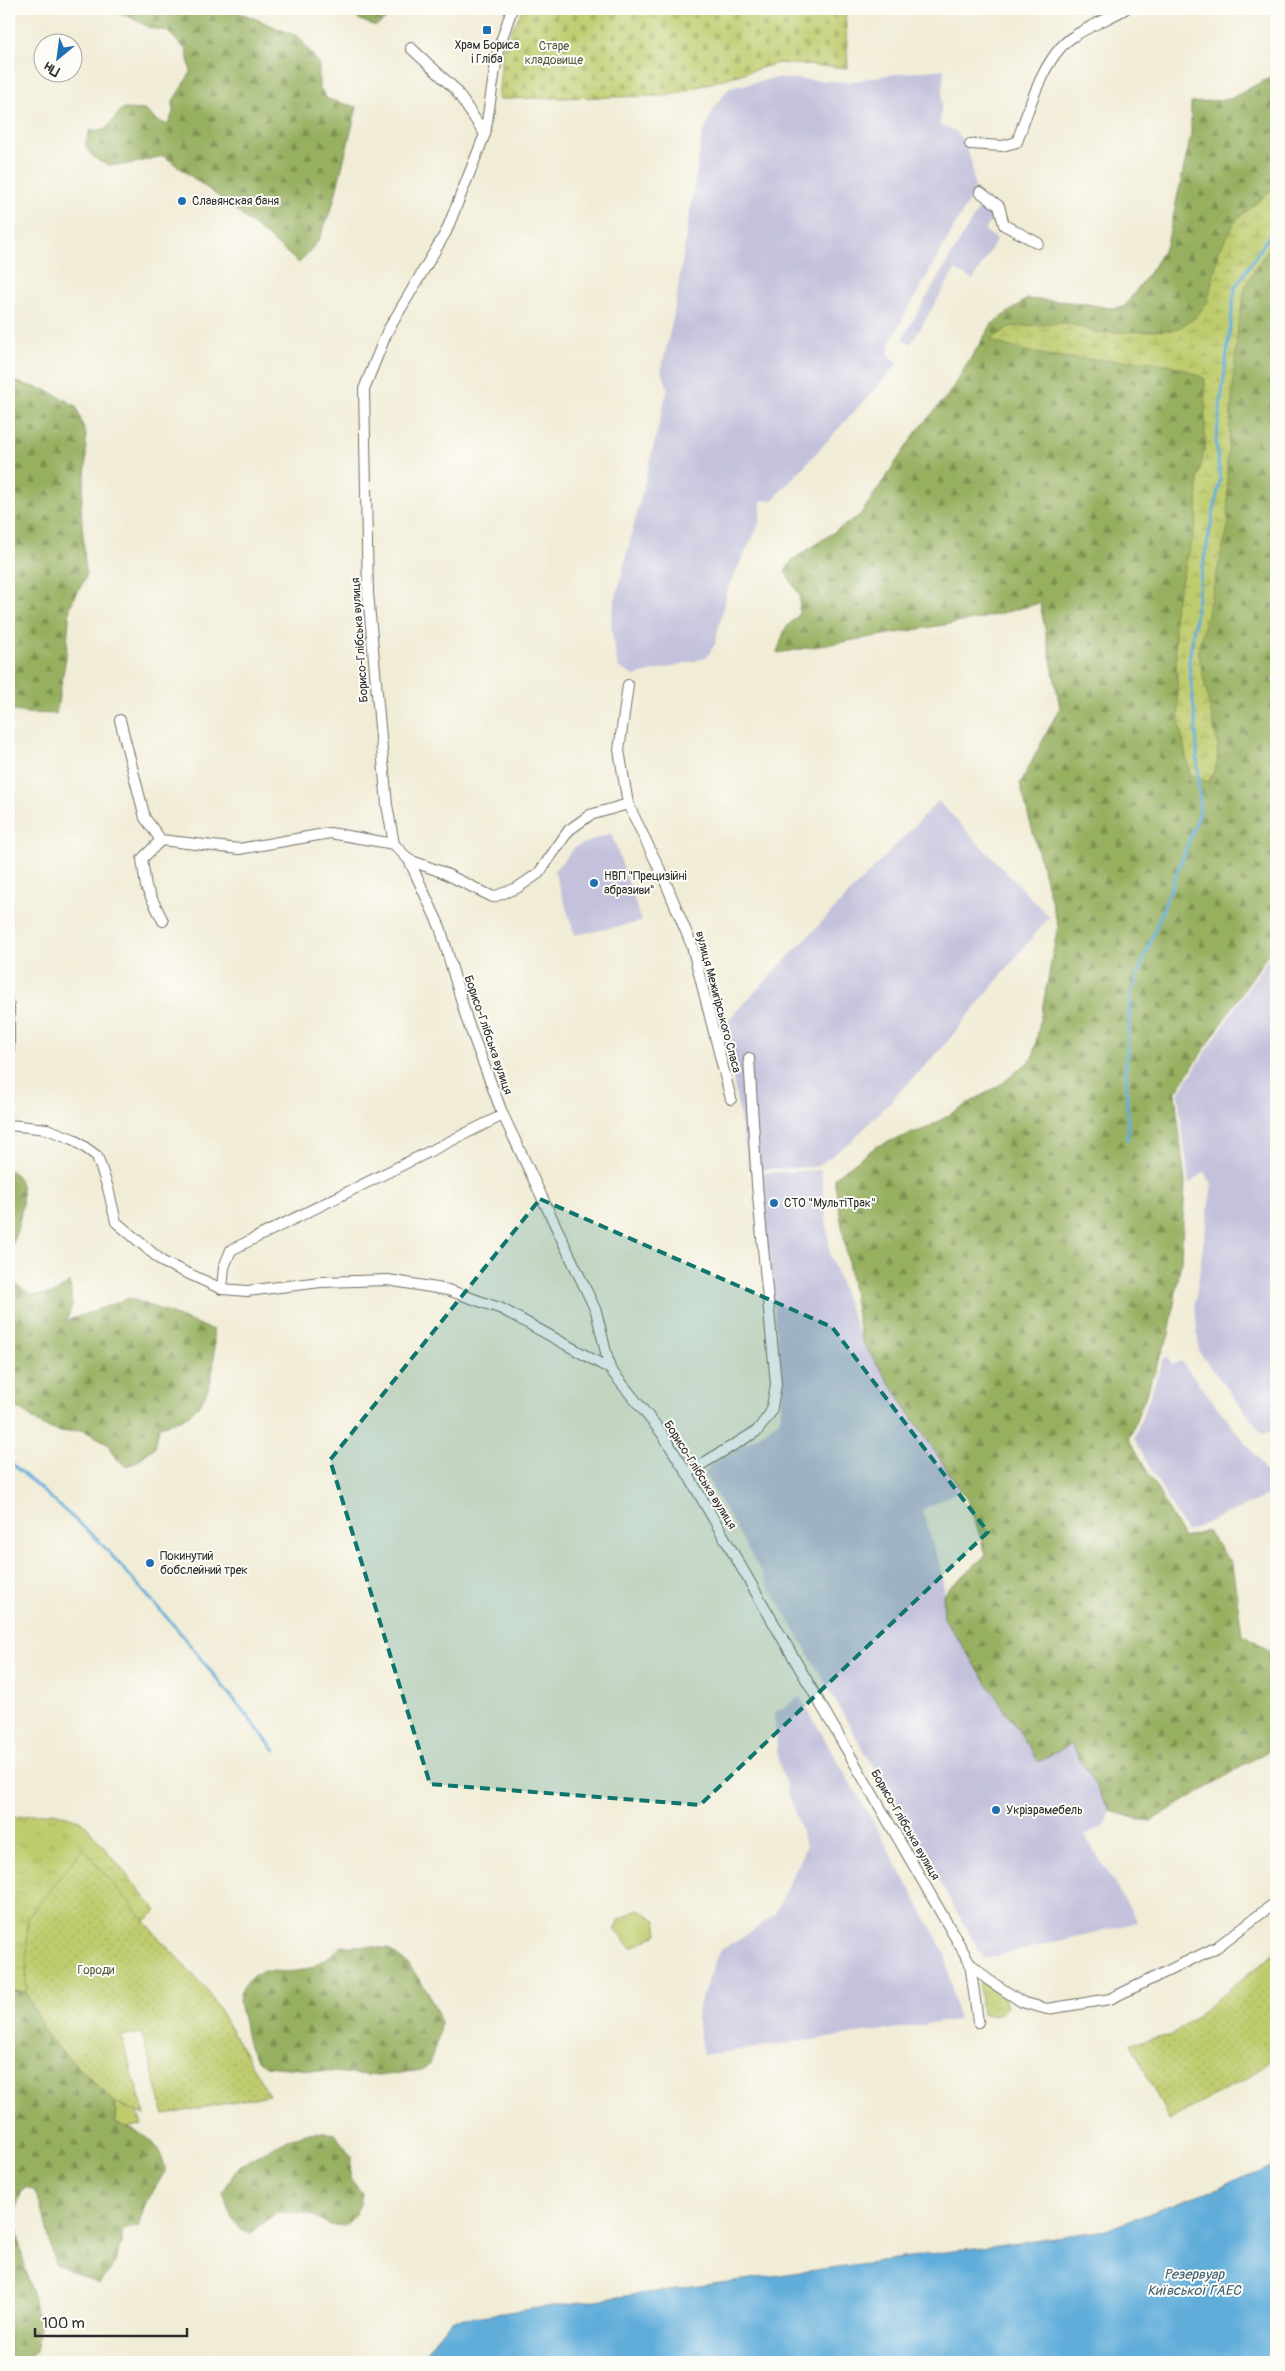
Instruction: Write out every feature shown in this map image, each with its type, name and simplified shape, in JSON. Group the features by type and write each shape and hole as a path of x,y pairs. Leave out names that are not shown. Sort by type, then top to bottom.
{"street":[{"path":"970,144 1002,146 1017,142 1034,94 1050,63 1070,39 1125,9"},
{"name":"Борисо-Глібська вулиця","path":"509,10 498,50 485,134 446,232 387,332 364,389 368,593 387,805 394,844 409,860 440,927 467,1020 503,1115 596,1311 610,1369 661,1432 687,1473 970,1963 987,1979 1015,1998 1047,2009 1110,1999 1217,1946 1276,1902"},
{"path":"411,48 455,89 485,134"},
{"path":"980,192 999,206 1004,225 1038,243"},
{"name":"вулиця Межигірського Спаса","path":"628,685 619,750 628,804 692,946 731,1099"},
{"path":"120,720 145,818 161,840 239,849 330,833 394,844"},
{"path":"409,860 442,872 493,898 517,888 539,873 569,830 590,815 628,804"},
{"path":"161,840 142,859 146,887 163,921"},
{"path":"9,1005 9,1051"},
{"path":"687,1473 757,1431 771,1412 776,1384 757,1185 749,1058"},
{"path":"222,1290 224,1266 231,1250 503,1115"},
{"path":"9,1125 47,1129 56,1132 73,1138 97,1156 108,1188 116,1222 163,1262 222,1290 247,1291 321,1282 388,1280 448,1290 502,1309 610,1369"},
{"name":"Борисо-Глібська вулиця","path":"970,1963 978,2022"}],"highlighted area":[{"path":"540,1199 832,1327 988,1532 700,1805 430,1784 330,1460"}],"shaded area":[{"path":"944,69 940,125 956,131 965,145 971,160 975,190 891,340 888,354 898,364 773,500 761,501 760,522 728,588 715,644 706,658 634,676 618,667 611,626 612,613 668,388 661,371 674,313 702,135 715,106 729,88 776,78 849,82 886,75"},
{"path":"979,208 993,216 985,231 997,239 973,280 955,270 911,344 902,339"},
{"path":"938,801 1049,917 942,1048 851,1142 816,1167 749,1170 724,1024"},
{"path":"611,833 642,922 575,935 554,871 575,847"},
{"path":"1276,951 1276,1438 1273,1431 1263,1434 1199,1352 1195,1303 1212,1183 1204,1172 1189,1184 1178,1094 1269,957"},
{"path":"821,1170 830,1255 861,1340 961,1490 922,1510 943,1575 944,1618 1039,1762 1071,1744 1110,1811 1105,1825 1085,1836 1138,1922 984,1959 704,1473 710,1465 766,1431 780,1419 783,1386 765,1234 762,1173"},
{"path":"1167,1356 1172,1365 1181,1361 1256,1456 1276,1489 1276,1492 1186,1532 1134,1438 1164,1359"},
{"path":"800,1697 875,1825 945,1953 958,2020 703,2055 696,2013 719,1951 742,1938 775,1914 806,1846 778,1761 774,1713"}],"green space":[{"path":"104,9 229,9 251,17 299,37 319,64 319,86 327,99 357,107 333,204 319,240 299,263 227,203 164,156 131,164 110,165 100,162 92,155 85,145 90,130 105,130 122,109 145,110 156,120 168,125 173,112 173,101 191,72 186,50 167,31 150,28 130,17"},
{"path":"347,9 394,9 393,14 376,26 360,20"},
{"name":"Старе кладовище","path":"523,9 845,9 848,68 778,63 667,96 498,99 503,46"},
{"path":"1276,74 1276,676 1272,679 1276,694 1276,947 1267,955 1175,1093 1185,1183 1181,1261 1169,1335 1129,1438 1184,1538 1207,1531 1232,1564 1242,1633 1276,1655 1276,1746 1149,1822 1110,1811 1071,1744 1039,1762 944,1618 943,1594 986,1555 969,1503 861,1340 834,1178 877,1146 927,1128 1003,1083 1033,1058 1058,926 1020,784 1060,707 1040,603 979,619 777,653 785,629 799,614 800,596 785,571 792,560 860,515 917,431 948,395 992,324 1027,299 1083,303 1108,308 1124,307 1152,269 1167,244 1191,135 1191,103 1230,99"},
{"path":"1276,186 1276,235 1246,285 1238,324 1227,462 1228,527 1198,651 1218,747 1217,765 1209,782 1190,775 1179,722 1174,611 1197,518 1198,479 1205,446 1205,379 1169,365 1147,362 1079,359 1034,353 991,340 1009,327 1066,323 1099,333 1175,330 1196,317 1208,301 1219,251 1236,220"},
{"path":"9,380 49,391 76,406 86,435 86,467 81,508 86,577 70,606 66,657 56,714 9,710"},
{"path":"9,1170 17,1176 23,1196 19,1221 9,1253"},
{"path":"9,1280 32,1295 54,1294 70,1282 72,1306 66,1321 130,1298 213,1330 214,1365 209,1387 204,1398 185,1417 159,1426 155,1447 135,1463 125,1466 115,1457 109,1444 83,1430 60,1432 41,1425 17,1407 9,1396"},
{"path":"54,1812 82,1821 157,1911 142,1923 112,2036 142,2125 9,2149 9,1818"},
{"name":"Городи","path":"83,1848 160,1939 209,1992 269,2095 164,2115 142,2033 121,2036 145,2115 116,2103 49,2039 26,1992 28,1917"},
{"path":"638,1909 656,1920 658,1934 632,1948 614,1930 619,1920"},
{"path":"342,1946 369,1946 388,1949 409,1965 428,1992 440,2020 439,2035 429,2064 422,2070 379,2076 265,2066 252,2052 239,2001 241,1992 248,1981 256,1974 265,1971 303,1970 324,1960"},
{"path":"1276,1951 1276,2056 1248,2078 1169,2120 1131,2043 1173,2035"},
{"path":"979,1981 1004,1998 1007,2007 1002,2012 989,2015 982,2014"},
{"path":"9,1991 26,1992 49,2039 116,2103 115,2123 142,2134 154,2144 166,2170 144,2206 140,2226 123,2230 116,2259 99,2284 55,2264 42,2208 34,2190 25,2187 18,2200 18,2237 37,2317 39,2335 36,2352 23,2358 13,2359 9,2359"},
{"path":"314,2132 335,2134 351,2157 350,2178 362,2193 355,2215 345,2226 330,2225 308,2213 277,2212 250,2234 244,2230 235,2222 223,2192 238,2167 288,2139"}],"water":[{"name":"Резервуар Київської ГАЕС","path":"1276,2165 1276,2362 417,2362 451,2320 1106,2230"}],"waterway":[{"path":"1128,1140 1126,1063 1131,993 1200,812 1196,729 1189,662 1201,575 1220,480 1216,442 1235,288 1276,225"},
{"path":"9,1461 98,1540 177,1629 275,1751"}],"place":[{"name":"Храм Бориса і Гліба","path":"487,30"},
{"name":"Славянская баня","path":"182,201"},
{"name":"НВП \"Прецизійні абразиви\"","path":"594,883"},
{"name":"СТО \"МультіТрак\"","path":"774,1203"},
{"name":"Покинутий бобслейний трек","path":"150,1563"},
{"name":"Укрізрамебель","path":"996,1810"}]}
